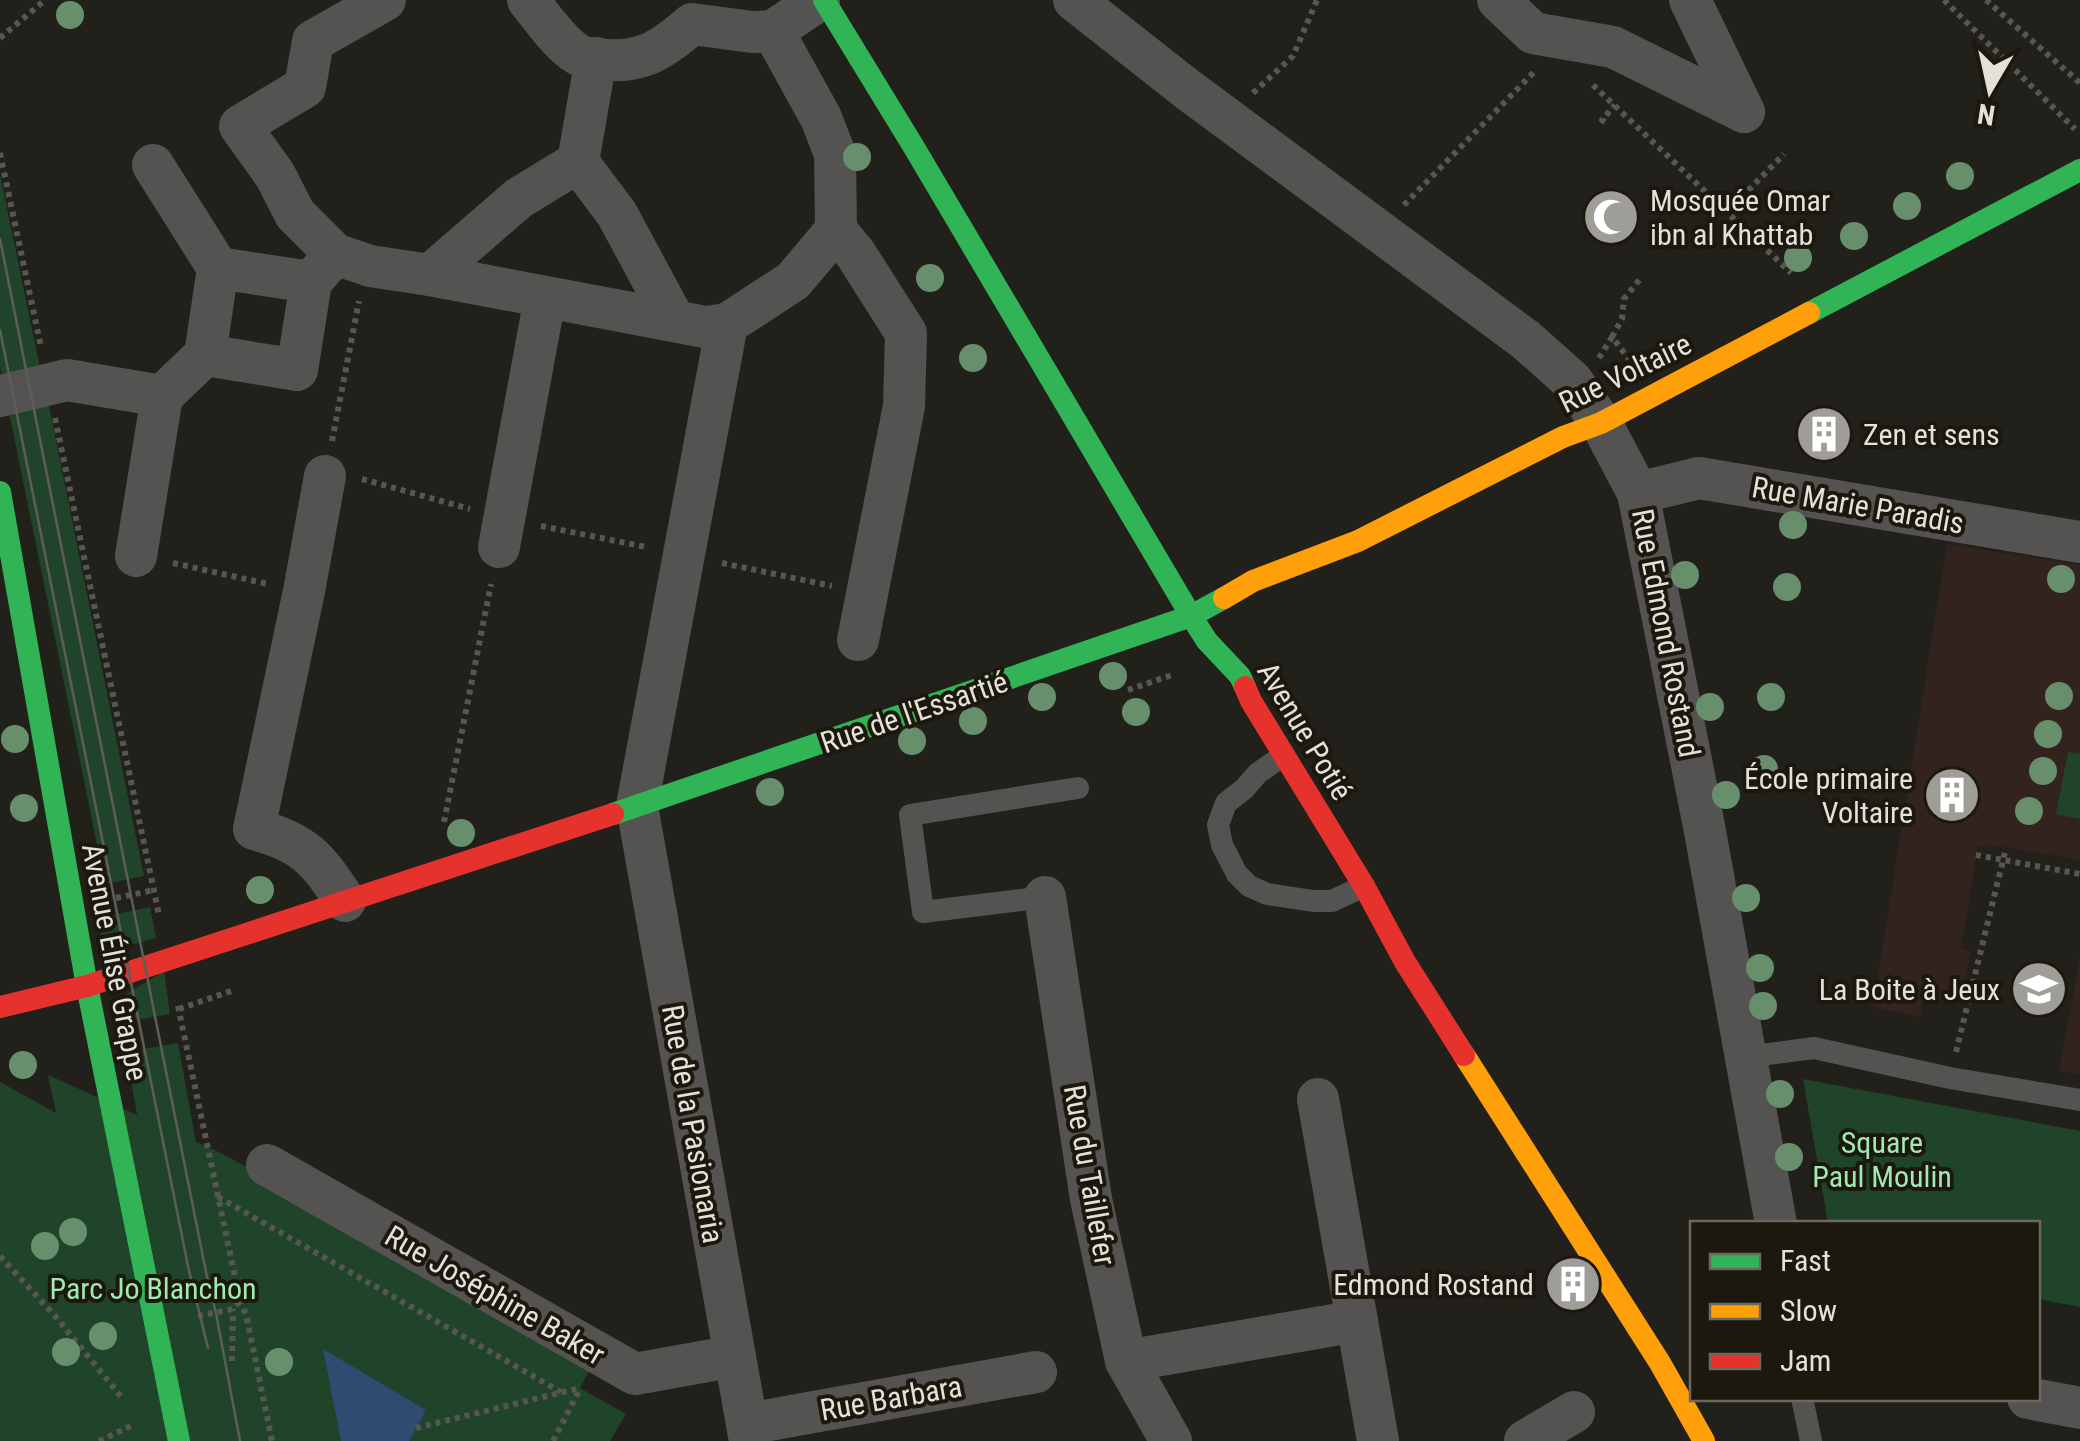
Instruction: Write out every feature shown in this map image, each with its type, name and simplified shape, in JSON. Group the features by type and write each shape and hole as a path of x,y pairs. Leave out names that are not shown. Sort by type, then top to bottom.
{"street":[{"path":"338,267 295,214 275,175 240,126 304,87 313,41 385,0"},
{"path":"528,0 561,40 582,57 632,60 665,48 692,24 773,31 821,0"},
{"name":"Avenue Potié","path":"821,0 915,148 1207,641 1240,676 1251,701 1406,962 1696,1416"},
{"path":"1498,0 1534,33 1612,46 1744,112 1690,0"},
{"name":"Rue Edmond Rostand","path":"1095,7 1226,118 1526,340 1572,380 1601,422 1638,493 1704,826 1775,1221"},
{"path":"773,31 821,118 835,154 836,230 906,334 904,406 858,640"},
{"path":"596,58 578,162 616,214 674,320"},
{"path":"430,275 519,198 578,162"},
{"path":"136,556 162,396 204,355 218,268 153,165"},
{"name":"Rue Voltaire","path":"1192,616 1253,581 1358,541 1601,422 2080,170"},
{"path":"218,268 338,267 430,275 705,326 727,324 793,281 836,230"},
{"path":"204,355 297,370 338,267"},
{"path":"502,533 545,298"},
{"path":"636,806 727,324"},
{"path":"0,396 68,380 162,396"},
{"path":"326,468 254,829 283,837 320,863 345,901"},
{"name":"Rue Marie Paradis","path":"1638,493 1699,478 2080,542"},
{"name":"Avenue Élise Grappe","path":"0,492 86,986 179,1441"},
{"name":"Rue de l'Essartié","path":"0,1007 86,986 636,806 1192,616"},
{"name":"Rue de la Pasionaria","path":"636,806 748,1432"},
{"name":"Rue du Taillefer","path":"1046,897 1091,1199 1126,1360 1170,1441"},
{"path":"1318,1099 1378,1441"},
{"name":"Rue Joséphine Baker","path":"267,1166 634,1374 734,1356"},
{"path":"1126,1360 1357,1321"},
{"name":"Rue Barbara","path":"748,1432 1036,1372"},
{"path":"2040,1400 2080,1408"},
{"path":"1525,1441 1574,1412"}],"lane":[{"path":"1284,755 1258,772 1226,803 1218,824 1222,845 1237,874 1249,886 1267,894 1313,900 1332,901 1364,886"},
{"path":"1046,897 923,912 910,815 1078,788"},
{"path":"1746,1058 1814,1048 1950,1078 2080,1100"},
{"path":"1803,1401 1811,1441"}],"path":[{"path":"0,38 45,0"},
{"path":"1226,118 1293,56 1317,0"},
{"path":"1944,0 2080,133"},
{"path":"1986,0 2080,82"},
{"path":"1378,230 1567,39"},
{"path":"1592,84 1824,306"},
{"path":"1605,122 1602,120 1615,105"},
{"name":"Avenue Élise Grappe","path":"0,153 217,1196 272,1441"},
{"path":"1709,215 1714,210 1728,211 1784,154"},
{"path":"338,267 365,291 359,302 326,468 502,533 684,555 868,593"},
{"path":"1612,337 1622,320 1624,300 1640,279"},
{"path":"434,872 502,533"},
{"path":"136,556 304,591"},
{"path":"1950,1078 2006,848"},
{"path":"1976,855 2080,874"},
{"path":"114,898 154,890"},
{"path":"217,1196 561,1392"},
{"path":"0,1256 129,1406"},
{"path":"232,1361 233,1309"},
{"path":"416,1428 580,1388 553,1441"},
{"path":"99,1441 141,1421"}],"shaded area":[{"name":"École primaire Voltaire","path":"1947,544 2080,565 2080,860 1978,846 1961,948 1971,951 1962,1002 1924,996 1920,1017 1873,1007"},
{"path":"2080,958 2080,1074 2059,1070"}],"green space":[{"path":"0,174 40,368 2,374 0,366"},
{"path":"48,401 144,876 105,884 8,407"},
{"path":"2068,752 2080,754 2080,819 2056,814"},
{"path":"150,907 156,938 123,947 101,937 97,918"},
{"path":"164,971 170,1014 118,1023 115,1001"},
{"name":"Parc Jo Blanchon","path":"178,1043 196,1142 595,1360 580,1388 626,1414 610,1441 0,1441 0,1082 56,1113 48,1075 137,1115 126,1052"},
{"name":"Square Paul Moulin","path":"1803,1079 2080,1131 2080,1307 2040,1299 2040,1221 1828,1221"}],"water":[{"path":"323,1349 426,1410 409,1441 341,1441"}],"tram line":[{"path":"0,239 240,1441"},
{"path":"0,330 189,1271 208,1348"}],"traffic: fast":[{"path":"824,0 1191,616 1245,687"},
{"path":"1809,313 2080,170"},
{"path":"0,492 87,986 179,1441"},
{"path":"613,814 1191,616 1224,598"}],"traffic: slow":[{"path":"1224,598 1253,581 1358,541 1563,437 1601,423 1809,313"},
{"path":"1464,1055 1660,1363 1704,1441"}],"traffic: jam":[{"path":"1245,687 1405,962 1464,1055"},
{"path":"0,1007 87,986 613,814"}],"place":[{"name":"Mosquée Omar ibn al Khattab","path":"1611,217"},
{"name":"Zen et sens","path":"1824,434"},
{"name":"École primaire Voltaire","path":"1952,795"},
{"name":"La Boite à Jeux","path":"2039,989"},
{"name":"Edmond Rostand","path":"1573,1284"}]}
